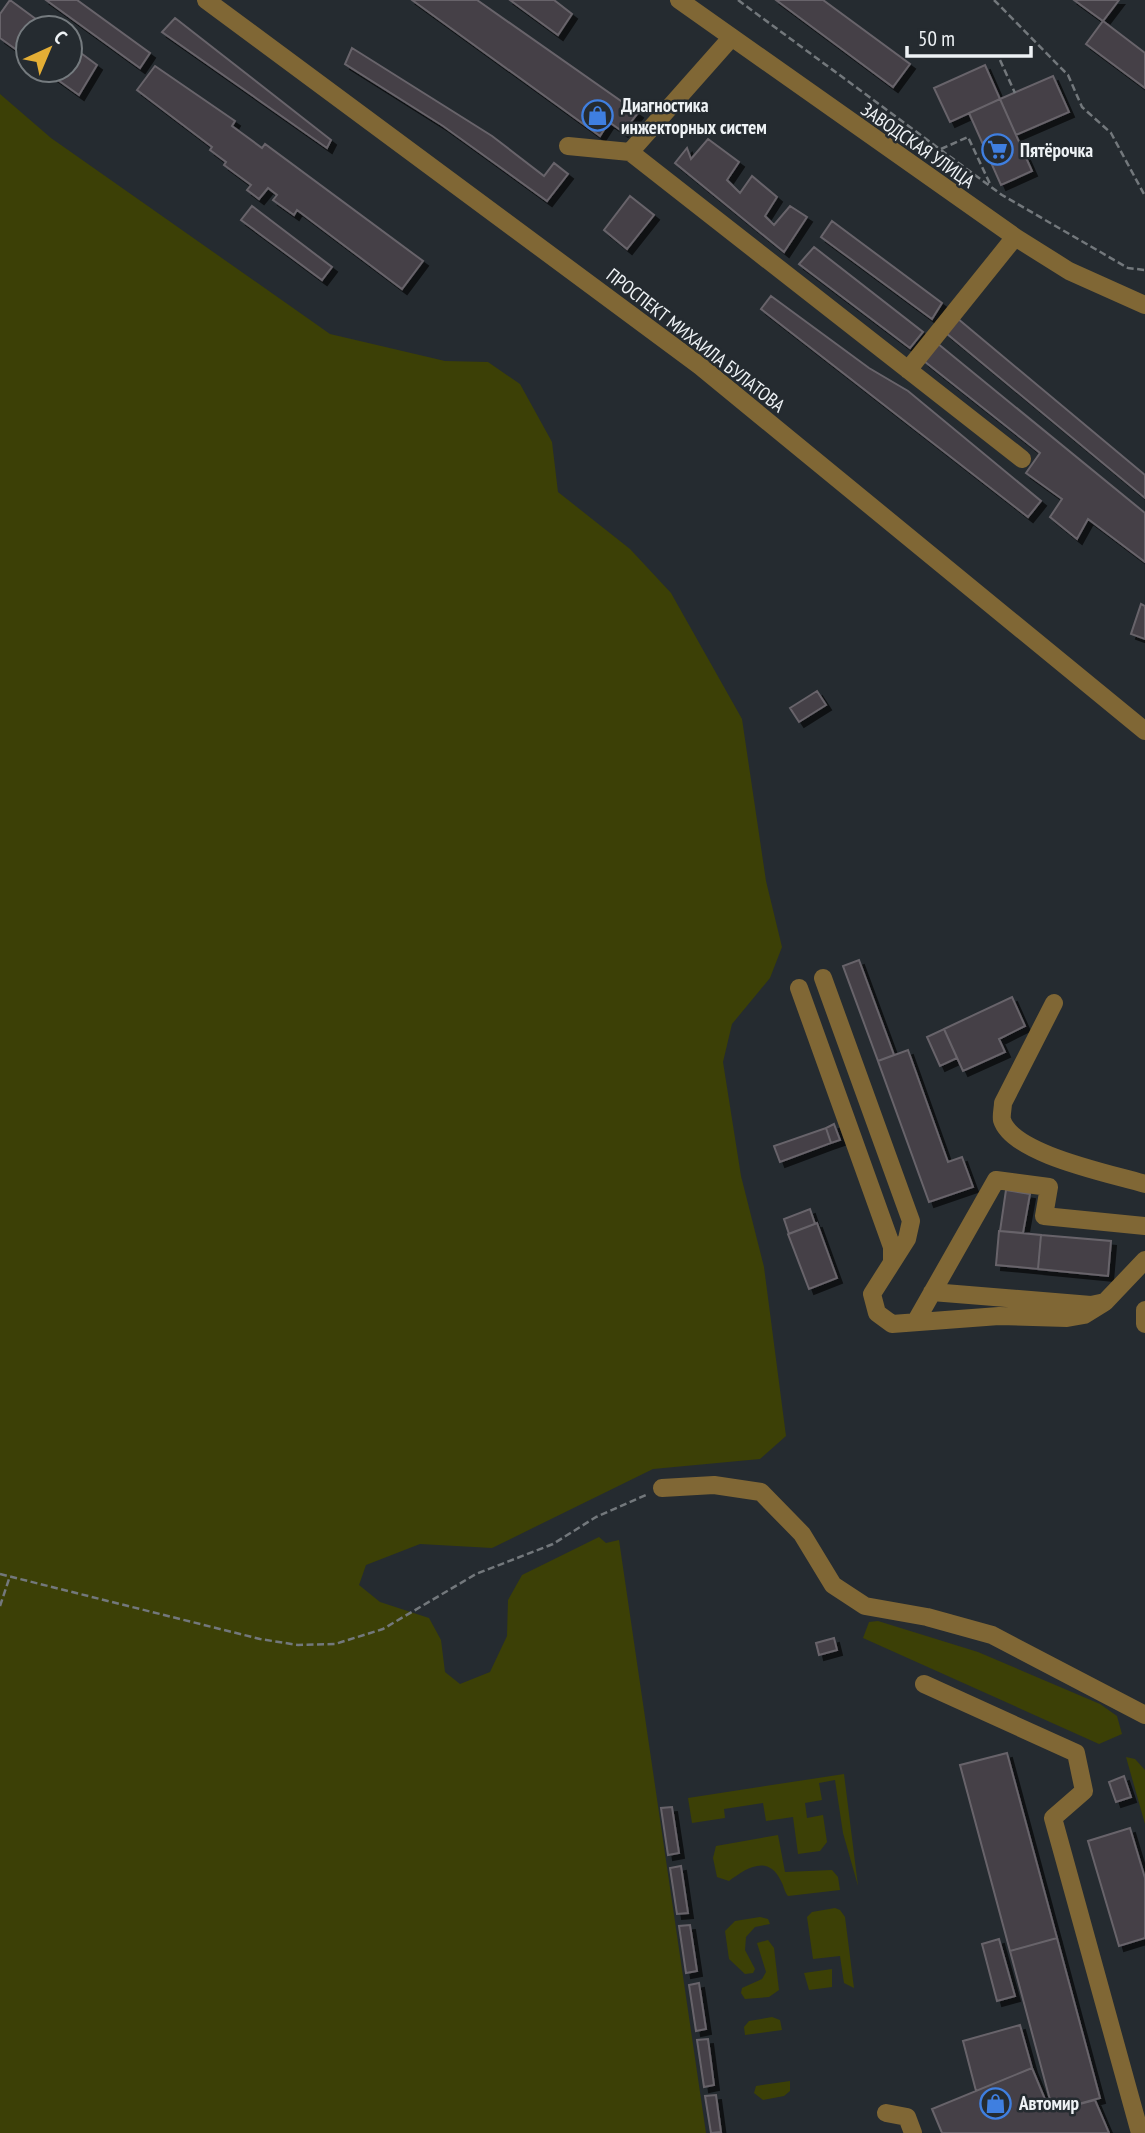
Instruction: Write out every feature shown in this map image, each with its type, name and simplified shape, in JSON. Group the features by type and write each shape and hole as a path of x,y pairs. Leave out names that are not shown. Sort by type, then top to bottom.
{"street":[{"name":"ПРОСПЕКТ МИХАИЛА БУЛАТОВА","path":"206,0 700,366 1145,731"},
{"name":"ЗАВОДСКАЯ УЛИЦА","path":"679,0 1015,237 1069,271 1145,305"},
{"path":"630,152 731,38"},
{"path":"568,146 630,152 1022,459"},
{"path":"908,370 1015,237"},
{"path":"823,978 911,1221 907,1239 872,1294 877,1313 892,1324 999,1317 1067,1318 1084,1315 1105,1302 1145,1260"},
{"path":"799,988 892,1247 892,1262"},
{"path":"1054,1003 1003,1103 1002,1119 1009,1131 1047,1155 1145,1184"},
{"path":"916,1321 996,1180 1049,1187 1044,1216 1145,1226"},
{"path":"932,1292 1091,1305 1105,1302"},
{"path":"1145,1310 1145,1324"},
{"path":"662,1488 714,1485 761,1492 803,1534 833,1585 864,1605 927,1617 992,1635 1145,1715"},
{"path":"924,1684 1076,1753 1084,1791 1053,1818 1140,2133"},
{"path":"886,2113 907,2117 913,2133"}],"path":[{"path":"738,0 992,188 1128,268 1145,270"},
{"path":"995,0 1068,75 1082,107 1111,133 1145,197"},
{"path":"1000,60 1015,93"},
{"path":"941,149 968,137 992,188"},
{"path":"0,1574 260,1639 298,1645 335,1644 383,1629 476,1574 553,1544 596,1517 662,1488"},
{"path":"0,1606 10,1576"}],"green space":[{"path":"0,94 51,138 330,334 445,361 488,362 520,384 552,442 558,492 630,549 671,593 742,719 766,881 782,947 770,978 732,1024 723,1062 741,1176 764,1267 786,1436 760,1459 653,1469 492,1548 420,1544 366,1565 359,1585 380,1602 429,1618 441,1640 445,1672 460,1684 490,1672 507,1636 508,1600 522,1575 599,1537 606,1543 619,1540 706,2133 0,2133"},
{"path":"878,1621 978,1652 1100,1704 1117,1716 1122,1734 1099,1744 863,1638 869,1622"},
{"path":"1126,1757 1135,1759 1145,1770 1145,1824"},
{"path":"844,1774 858,1886 843,1833 835,1780 819,1783 822,1800 805,1803 807,1818 823,1815 827,1842 820,1851 798,1854 793,1817 766,1821 763,1803 724,1809 725,1818 692,1823 688,1798"},
{"path":"778,1835 785,1872 832,1870 838,1877 840,1890 788,1896 776,1872 763,1866 749,1868 729,1881 717,1877 713,1858 716,1846"},
{"path":"835,1908 845,1917 854,1988 844,1983 840,1956 813,1959 807,1917 812,1912"},
{"path":"760,1917 768,1919 770,1924 755,1927 746,1937 745,1950 755,1969 753,1973 745,1974 729,1959 725,1931 735,1921"},
{"path":"768,1940 774,1948 779,1990 769,1997 745,1999 741,1993 742,1988 762,1979 766,1972 757,1943"},
{"path":"832,1969 832,1987 809,1990 804,1973"},
{"path":"772,2017 780,2020 782,2030 745,2035 744,2027 749,2021"},
{"path":"790,2081 790,2091 784,2096 763,2100 754,2093 756,2086"}],"building":[{"path":"10,0 29,14 14,14 14,48 0,38 0,14"},
{"path":"46,0 77,0 150,53 140,68 84,27 84,14 65,14"},
{"path":"412,0 477,0 638,113 623,132 609,122 600,136"},
{"path":"510,0 554,0 572,14 558,35"},
{"path":"776,0 823,0 910,64 893,87"},
{"path":"1074,0 1119,0 1103,21"},
{"path":"175,18 331,140 327,148 162,32"},
{"path":"1103,21 1145,53 1145,88 1086,44"},
{"path":"352,48 492,136 544,176 554,163 568,174 547,201 443,126 345,64"},
{"path":"84,55 97,65 79,95 64,84 84,84"},
{"path":"985,65 1000,99 950,122 934,88"},
{"path":"155,66 235,121 232,126 262,148 265,144 423,261 402,289 297,210 294,215 273,200 277,195 268,188 259,199 247,190 251,185 224,165 226,162 210,150 212,147 137,90"},
{"path":"1053,76 1069,112 1016,135 1000,99"},
{"path":"1000,99 1032,171 1001,185 969,113"},
{"path":"708,139 739,162 727,180 740,193 752,176 777,197 765,216 774,225 790,206 807,217 784,252 675,163 687,148 691,159"},
{"path":"630,196 654,215 627,249 604,230"},
{"path":"252,206 332,267 322,280 241,220"},
{"path":"832,221 942,303 932,319 821,237"},
{"path":"814,247 923,332 910,348 799,264"},
{"path":"771,296 869,368 908,391 1041,501 1028,517 761,309"},
{"path":"957,318 1145,475 1145,498 946,333"},
{"path":"937,343 1145,513 1145,562 1088,519 1077,539 1050,517 1062,499 1026,473 1040,453 924,361"},
{"path":"1141,604 1145,606 1145,639 1131,634"},
{"path":"817,691 826,705 799,722 790,708"},
{"path":"859,960 894,1055 878,1061 843,966"},
{"path":"1012,997 1025,1026 999,1039 1005,1052 963,1071 944,1029"},
{"path":"944,1029 957,1058 940,1066 927,1037"},
{"path":"908,1050 948,1162 962,1157 973,1187 929,1202 878,1061"},
{"path":"834,1124 840,1140 831,1143 826,1128"},
{"path":"826,1128 831,1143 780,1162 774,1146"},
{"path":"1006,1190 1030,1194 1023,1233 1000,1231"},
{"path":"810,1209 815,1224 789,1234 784,1219"},
{"path":"817,1223 837,1278 809,1289 788,1234"},
{"path":"999,1231 1041,1235 1038,1269 996,1265"},
{"path":"1041,1235 1111,1241 1108,1276 1038,1269"},
{"path":"834,1638 837,1650 819,1655 816,1643"},
{"path":"1007,1753 1057,1938 1010,1951 960,1765"},
{"path":"1124,1776 1131,1797 1116,1802 1109,1782"},
{"path":"672,1807 679,1853 668,1855 661,1808"},
{"path":"1130,1828 1145,1878 1145,1938 1119,1946 1088,1841"},
{"path":"681,1866 688,1913 677,1914 670,1868"},
{"path":"690,1925 697,1971 686,1973 679,1926"},
{"path":"1057,1938 1100,2098 1053,2111 1010,1951"},
{"path":"999,1939 1015,1996 997,2001 982,1944"},
{"path":"699,1983 706,2029 696,2031 689,1985"},
{"path":"1020,2025 1032,2068 976,2091 963,2041"},
{"path":"708,2039 714,2085 704,2087 697,2040"},
{"name":"Автомир","path":"1032,2068 1049,2109 1052,2107 1053,2111 1095,2100 1109,2133 942,2133 932,2109"},
{"path":"716,2095 721,2132 711,2133 705,2096"}],"place":[{"name":"Диагностика инжекторных систем","path":"598,116"},
{"name":"Пятёрочка","path":"997,150"},
{"name":"Автомир","path":"996,2103"}]}
